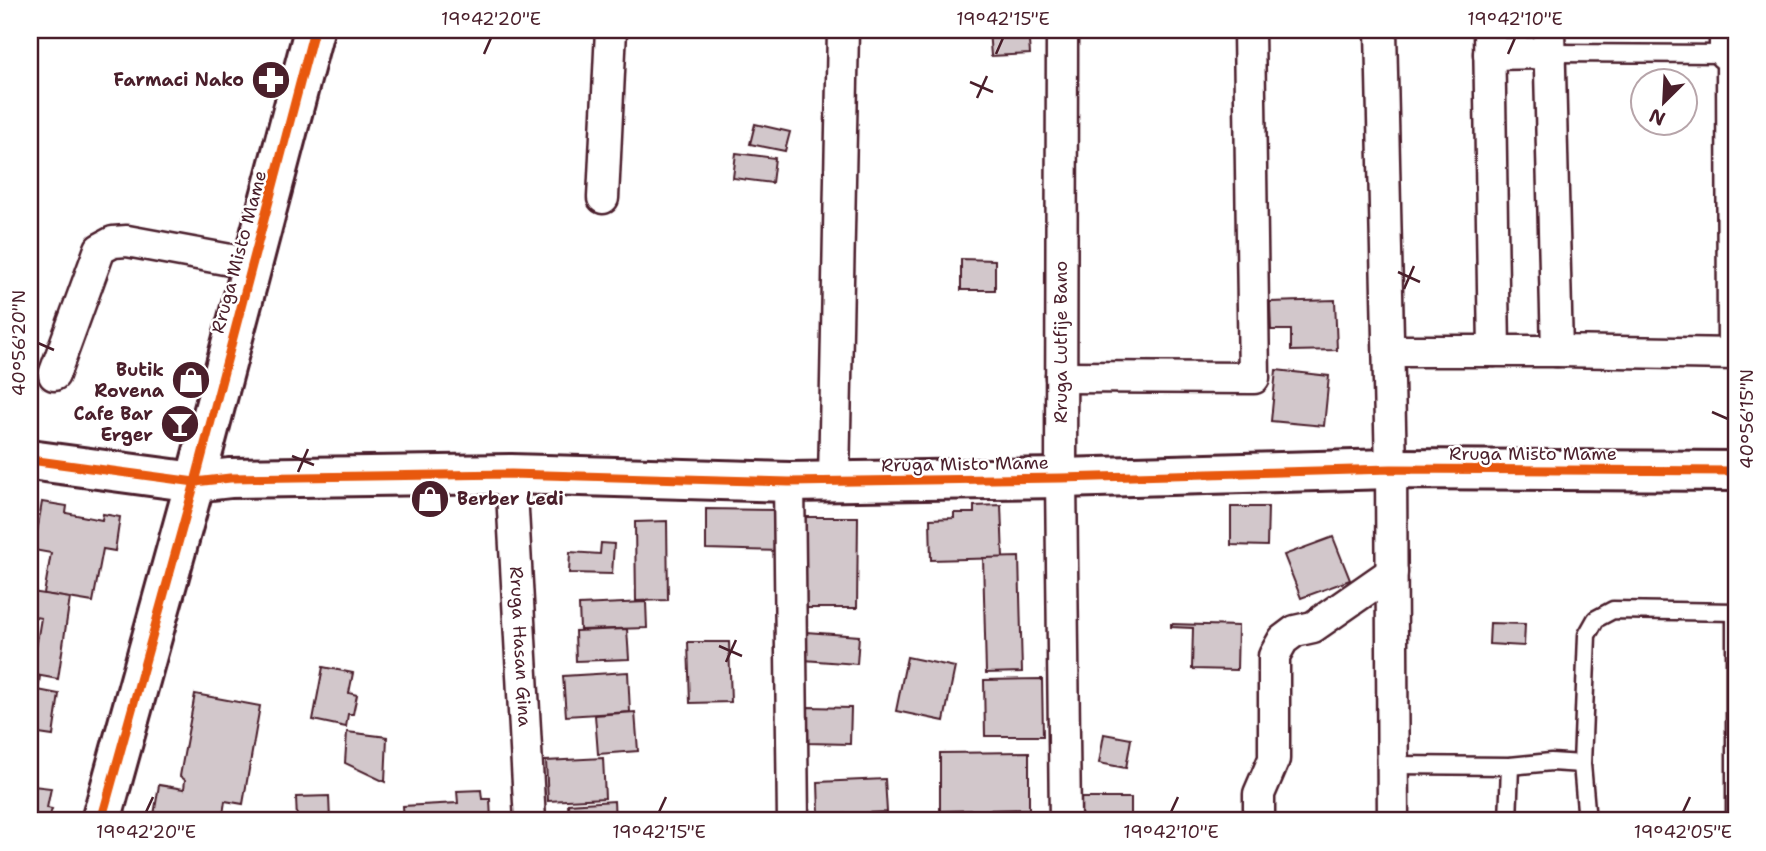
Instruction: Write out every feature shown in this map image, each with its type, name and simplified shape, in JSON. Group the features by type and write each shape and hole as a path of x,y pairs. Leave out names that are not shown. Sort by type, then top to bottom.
{"street":[{"name":"Rruga Misto Mame","path":"101,821 208,475 252,264 314,30"},
{"path":"603,198 611,30"},
{"path":"834,481 843,30"},
{"name":"Rruga Lutfije Bano","path":"1062,30 1061,478 1065,821"},
{"path":"1061,377 1254,378 1249,30"},
{"path":"1381,30 1391,469 1393,821"},
{"path":"1494,351 1489,42 1549,41 1557,351"},
{"path":"54,374 100,249 113,242 127,241 252,264"},
{"path":"1389,351 1731,354"},
{"name":"Rruga Misto Mame","path":"30,442 208,475"},
{"name":"Rruga Misto Mame","path":"30,460 208,475 511,474 789,482 1391,469 1736,471"},
{"name":"Rruga Hasan Gina","path":"511,474 530,821"},
{"path":"789,482 793,821"},
{"path":"1259,821 1259,794 1275,759 1274,656 1283,640 1295,631 1313,627 1392,572"}],"lane":[{"path":"1549,41 1725,42 1731,354"},
{"path":"1587,821 1581,764 1587,635 1596,619 1613,610 1736,612 1735,821"},
{"path":"1393,765 1510,766 1551,762 1581,764"},
{"path":"1508,821 1510,766"}],"building":[{"path":"989,30 1028,30 1030,54 991,56"},
{"path":"755,124 790,132 785,151 750,144"},
{"path":"736,153 775,158 772,183 733,178"},
{"path":"961,259 995,260 995,290 961,290"},
{"path":"1335,300 1337,350 1291,351 1291,330 1271,330 1270,302"},
{"path":"1276,370 1329,376 1324,426 1271,421"},
{"path":"42,502 67,506 66,513 102,520 103,514 120,517 115,551 103,549 93,602 44,594 51,553 34,550"},
{"path":"1001,505 1003,558 931,560 930,519 954,518 954,513 974,513 974,506"},
{"path":"1231,507 1268,507 1267,546 1231,545"},
{"path":"706,509 781,510 780,551 706,549"},
{"path":"802,517 858,517 857,608 801,608"},
{"path":"667,521 668,600 636,601 635,522"},
{"path":"1333,537 1350,580 1301,598 1284,555"},
{"path":"601,543 614,544 612,574 569,573 570,552 600,554"},
{"path":"1019,557 1022,672 986,673 983,558"},
{"path":"32,592 70,598 58,679 30,674 30,654 35,654 41,618 30,616"},
{"path":"646,602 647,628 580,630 579,605"},
{"path":"1490,623 1525,624 1524,646 1489,644"},
{"path":"1171,624 1238,626 1237,670 1192,669 1193,628 1171,627"},
{"path":"627,629 629,659 576,661 575,631"},
{"path":"806,632 859,636 857,664 804,660"},
{"path":"688,642 729,642 731,702 690,703"},
{"path":"907,657 955,667 944,721 896,711"},
{"path":"323,667 353,673 349,693 357,695 353,714 348,714 346,727 313,720"},
{"path":"628,672 630,712 566,716 563,676"},
{"path":"30,674 40,676 30,747"},
{"path":"1042,679 1043,736 985,736 984,680"},
{"path":"38,690 59,694 53,736 32,733"},
{"path":"195,694 260,706 243,804 225,801 222,821 153,821 159,785 184,789 185,780 180,776"},
{"path":"808,707 851,708 850,744 807,743"},
{"path":"635,712 638,751 598,754 595,715"},
{"path":"347,732 387,737 385,782 345,763"},
{"path":"1104,734 1131,739 1126,768 1099,763"},
{"path":"1029,752 1029,809 940,811 940,753"},
{"path":"603,758 605,798 548,801 546,761"},
{"path":"885,779 887,812 819,815 818,782"},
{"path":"33,786 51,788 47,808 52,809 48,821 30,821"},
{"path":"481,790 482,799 490,799 491,821 404,821 403,806 458,803 457,791"},
{"path":"329,796 330,821 297,821 296,797"},
{"path":"1070,798 1131,798 1131,821 1070,821"},
{"path":"614,801 615,821 569,821 568,804"}],"cycle path":[{"path":"101,821 195,482 314,30"},
{"path":"30,460 195,482 230,478 511,474 789,482 1391,469 1736,471"}],"place":[{"name":"Farmaci Nako","path":"271,80"},
{"name":"Butik Rovena","path":"191,380"},
{"name":"Cafe Bar Erger","path":"180,424"},
{"name":"Berber Ledi","path":"430,499"}]}
